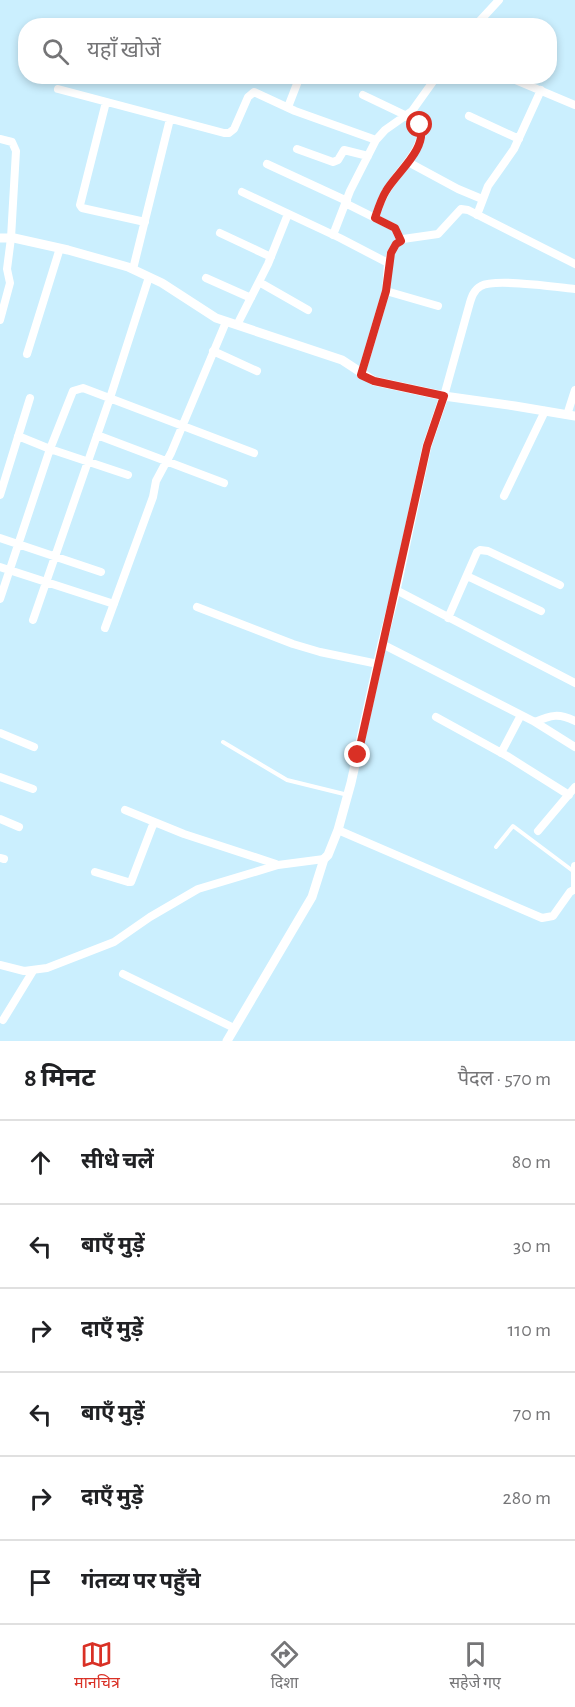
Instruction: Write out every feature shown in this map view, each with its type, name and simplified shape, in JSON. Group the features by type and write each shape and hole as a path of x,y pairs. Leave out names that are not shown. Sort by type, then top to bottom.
{"street":[{"path":"483,18 498,0"},
{"path":"288,107 297,84"},
{"path":"333,235 376,140 385,130 407,116 433,84"},
{"path":"526,84 575,105"},
{"path":"58,89 229,133 238,123 250,94 259,94 376,140"},
{"path":"477,215 488,186 509,159 541,90"},
{"path":"363,95 407,116 422,127 421,139 408,162 384,194 375,218"},
{"path":"106,102 80,202 81,207 145,222"},
{"path":"469,116 519,139"},
{"path":"133,269 170,119"},
{"path":"0,139 12,142 16,151 7,268 10,283 0,320"},
{"path":"297,149 333,162 338,160 344,150 368,156"},
{"path":"408,162 482,199"},
{"path":"267,165 395,228 401,241"},
{"path":"242,192 388,263"},
{"path":"361,375 386,291 388,263 396,244 438,234 461,209 468,210 575,264"},
{"path":"237,326 271,256 288,214"},
{"path":"220,233 271,256"},
{"path":"0,238 11,238 60,248 133,269 204,312 237,326 342,360 361,375 374,381 444,396 571,415 575,390"},
{"path":"27,354 60,248"},
{"path":"33,620 110,398 149,277"},
{"path":"206,278 251,298"},
{"path":"259,282 308,310"},
{"path":"227,1041 312,897 324,859 328,855 338,830 396,590 427,446 474,293 481,286 495,283 575,288"},
{"path":"386,291 438,306"},
{"path":"105,628 153,496 156,481 226,322"},
{"path":"213,351 257,371"},
{"path":"0,599 50,449 74,391 83,388 254,453"},
{"path":"0,495 30,398"},
{"path":"504,496 545,411"},
{"path":"97,435 224,483"},
{"path":"18,436 128,475"},
{"path":"0,538 101,572"},
{"path":"448,618 477,552 483,550 560,585"},
{"path":"0,567 114,604"},
{"path":"467,576 541,611"},
{"path":"396,590 575,683"},
{"path":"197,607 293,644 378,664"},
{"path":"382,644 535,722 575,747"},
{"path":"535,722 556,714 575,722"},
{"path":"501,753 521,715"},
{"path":"436,717 501,753 568,795"},
{"path":"0,733 34,747"},
{"path":"0,777 33,789"},
{"path":"538,831 575,787"},
{"path":"125,810 278,865"},
{"path":"0,819 19,827"},
{"path":"96,872 131,882 154,822"},
{"path":"338,830 542,918 553,916 558,912 570,892 575,889 574,869"},
{"path":"0,965 24,971 47,969 114,942 150,916 198,889 278,865 324,859"},
{"path":"3,1020 33,971"},
{"path":"123,974 234,1028"}],"lane":[{"path":"223,742 287,780 348,795"},
{"path":"496,847 513,826 574,869"}],"route":[{"path":"358,755 427,446 444,396 374,381 361,375 388,284 388,263 396,244 401,241 395,228 375,218 384,194 406,165 421,139 422,127 420,125"}]}
